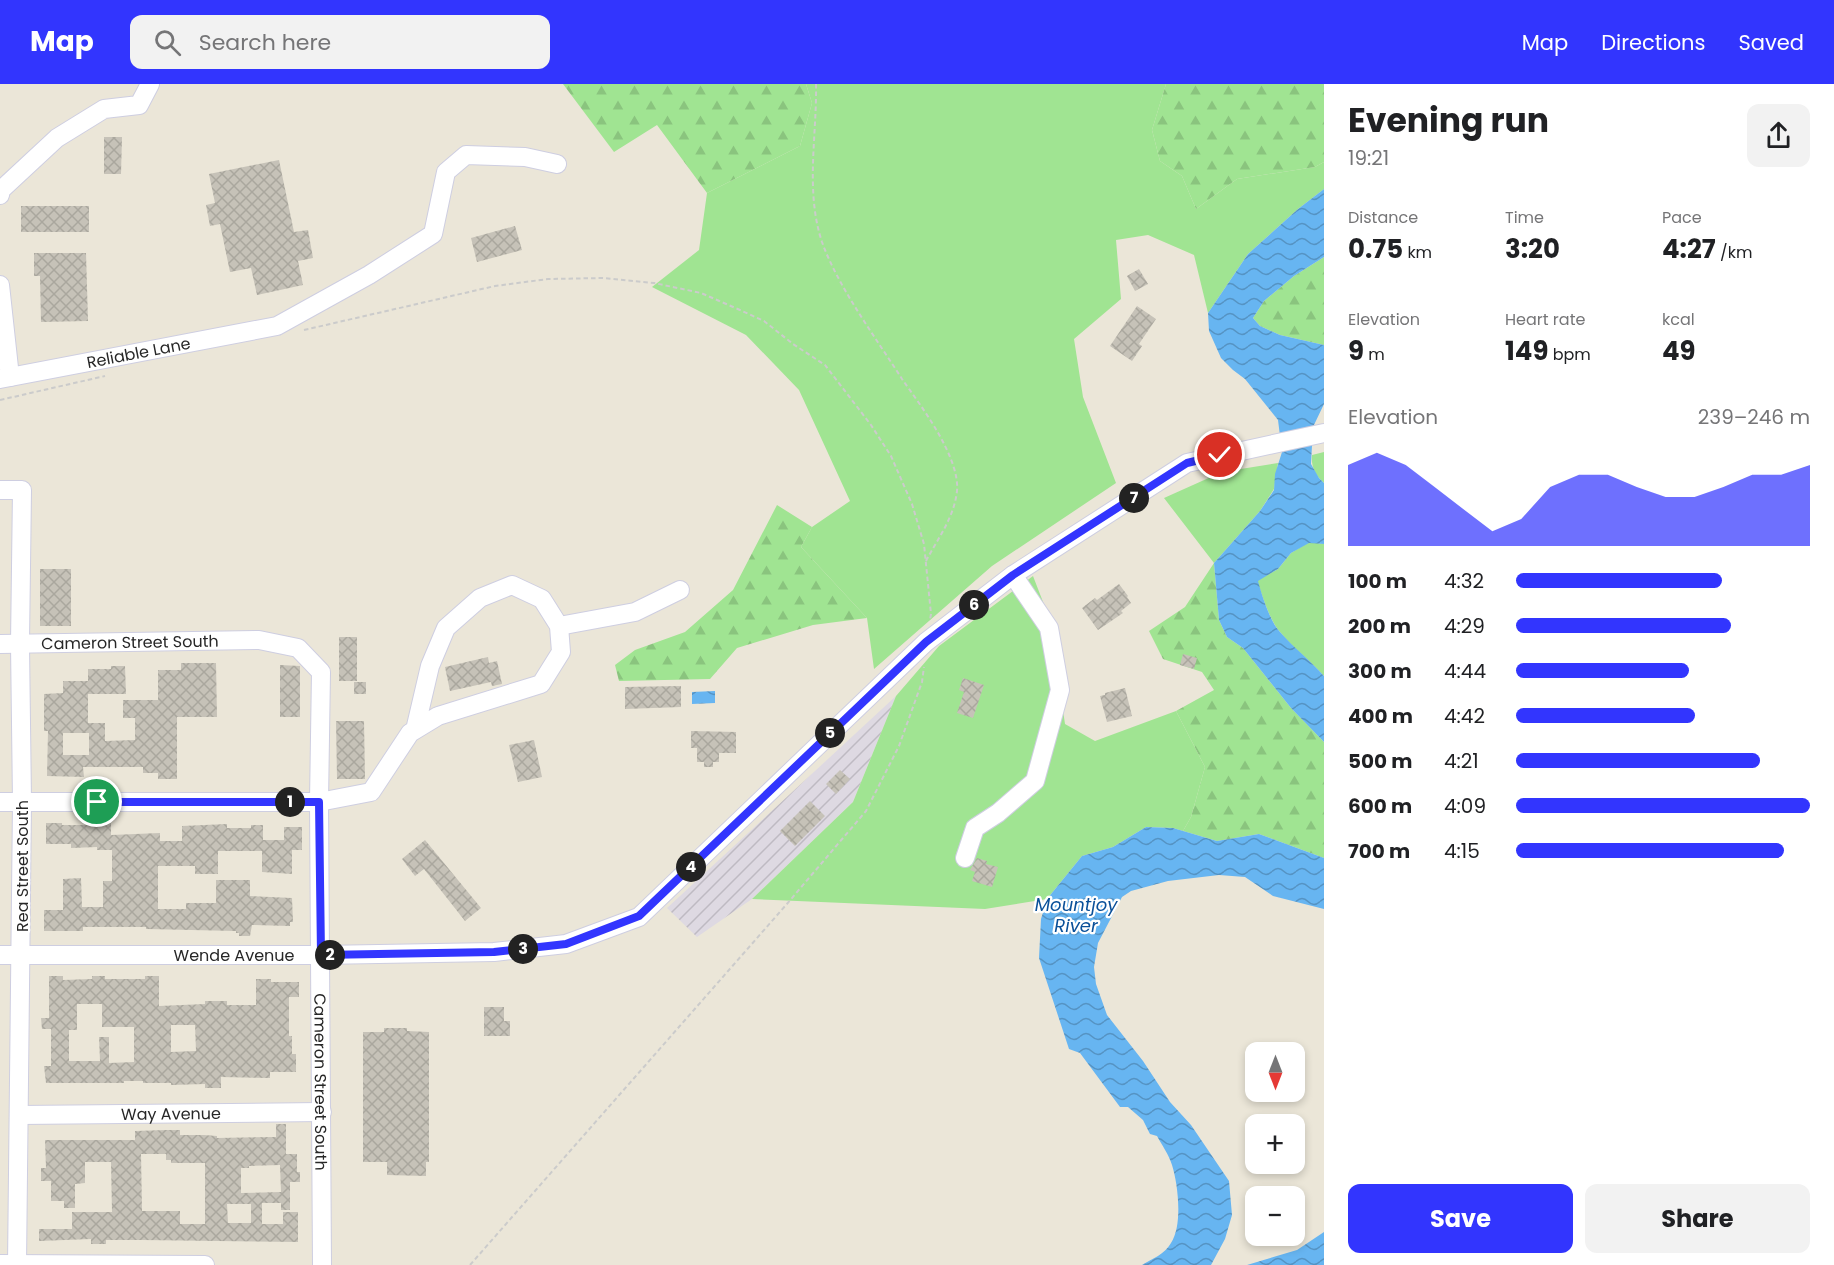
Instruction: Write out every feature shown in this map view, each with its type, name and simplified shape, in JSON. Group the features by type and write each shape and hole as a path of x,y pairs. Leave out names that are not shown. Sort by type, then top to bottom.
{"street":[{"path":"0,195 1,190 57,138 105,109 139,105 150,84"},
{"name":"Reliable Lane","path":"5,378 277,326 369,275 433,234 446,172 466,155 525,157 557,164"},
{"path":"0,285 5,378"},
{"name":"Wende Avenue","path":"0,956 494,952 566,944 639,916 926,642 1013,575 1187,463 1324,433"},
{"name":"Rea Street South","path":"0,490 22,490 19,1115 12,1264"},
{"path":"965,858 975,828 998,813 1035,781 1060,690 1049,628 1013,575"},
{"path":"0,802 319,802 371,792 410,733 415,730 438,716 542,684 561,652 559,626 542,599 512,585 480,598 446,628 430,666 415,730"},
{"path":"559,626 635,612 680,590"},
{"name":"Cameron Street South","path":"0,644 259,640 298,648 321,672 319,802 322,1265"},
{"name":"Way Avenue","path":"19,1115 322,1112"},
{"path":"12,1264 205,1265"}],"path":[{"path":"816,84 813,200 822,242 840,282 934,427 957,474 957,492 948,523 926,561"}],"shaded area":[{"path":"896,696 853,802 752,899 697,937 667,908"}],"green space":[{"path":"563,84 806,84 812,103 800,146 707,193 657,125 614,152"},
{"path":"806,84 1166,84 1152,130 1160,161 1182,176 1196,209 1237,179 1315,167 1324,162 1324,189 1248,254 1208,313 1194,255 1148,235 1116,240 1121,299 1074,339 1083,397 1116,483 992,566 874,669 867,618 801,547 812,527 850,501 799,390 746,335 652,287 699,250 707,193 800,146 812,103"},
{"path":"1166,84 1324,84 1324,162 1315,167 1237,179 1196,209 1182,176 1160,161 1152,130"},
{"path":"1324,257 1324,345 1280,335 1260,326 1253,318 1264,301 1294,276"},
{"path":"1324,452 1324,483 1314,470 1312,455"},
{"path":"1278,463 1274,489 1260,511 1214,563 1164,498 1222,472"},
{"path":"777,505 812,527 801,547 867,618 813,625 737,648 710,679 619,681 615,665 635,650 685,632 733,590"},
{"path":"1309,542 1324,544 1324,676 1276,627 1257,580 1278,569 1291,553"},
{"path":"1214,563 1219,620 1227,637 1243,648 1291,708 1324,742 1324,858 1259,834 1217,841 1183,831 1191,817 1205,767 1176,711 1214,690 1202,672 1163,659 1149,631 1185,607"},
{"path":"1033,576 1050,620 1065,724 1095,741 1176,711 1205,767 1191,817 1183,831 1173,828 1146,827 1113,847 1082,856 1047,899 985,909 752,899 853,802 896,696 939,646"}],"water":[{"path":"1324,189 1324,257 1294,276 1264,301 1253,318 1260,326 1280,335 1324,345 1324,404 1313,427 1311,464 1324,483 1324,544 1309,543 1291,553 1278,569 1258,581 1276,627 1324,676 1324,742 1291,708 1243,648 1227,637 1219,620 1214,563 1260,511 1274,490 1275,474 1282,452 1278,420 1245,379 1221,358 1209,331 1208,313 1248,254"},
{"path":"715,691 715,703 692,704 692,692"},
{"name":"Mountjoy River","path":"1146,827 1173,828 1217,841 1259,834 1324,858 1324,909 1273,896 1245,877 1219,875 1168,881 1131,891 1122,897 1098,943 1094,967 1096,984 1107,1015 1143,1061 1170,1102 1191,1125 1229,1181 1232,1215 1225,1239 1211,1265 1142,1265 1165,1250 1175,1235 1178,1204 1172,1165 1157,1136 1150,1134 1143,1120 1128,1107 1120,1107 1080,1053 1069,1049 1039,958 1041,919 1047,899 1082,856 1113,847"},
{"path":"1324,1232 1324,1265 1247,1265 1297,1250"}],"building":[{"path":"104,137 122,137 121,174 104,174"},
{"path":"279,160 294,232 308,230 313,258 298,261 303,285 257,295 251,268 230,272 220,224 210,226 206,205 215,203 209,174"},
{"path":"21,206 89,206 89,232 21,232"},
{"path":"515,226 522,250 477,262 471,238"},
{"path":"34,253 86,253 88,321 41,322 40,276 34,276"},
{"path":"1139,269 1148,284 1135,291 1127,276"},
{"path":"1137,306 1156,319 1139,344 1142,346 1132,361 1110,346"},
{"path":"40,569 71,569 71,626 40,626"},
{"path":"1119,584 1131,603 1121,611 1123,613 1098,630 1082,608"},
{"path":"339,637 357,637 357,681 339,681"},
{"path":"1183,654 1197,658 1194,669 1180,665"},
{"path":"488,657 489,663 497,661 502,684 492,686 491,682 450,691 445,667"},
{"path":"181,663 216,663 217,717 177,717 177,779 158,779 158,773 143,773 143,767 83,767 84,777 47,776 48,731 44,731 44,694 63,693 63,681 88,681 88,669 111,669 111,666 125,666 126,694 88,694 88,723 105,723 105,741 135,740 135,718 123,718 123,700 158,700 158,670 181,670","holes":["63,733 89,733 89,755 63,755"]},
{"path":"280,665 300,666 300,717 280,717"},
{"path":"963,678 984,685 973,718 957,713 964,692 959,690"},
{"path":"354,682 366,682 366,694 354,694"},
{"path":"681,686 681,707 625,709 625,687"},
{"path":"1125,688 1132,716 1107,722 1100,696"},
{"path":"336,721 364,721 365,779 337,779"},
{"path":"691,731 736,732 736,753 719,753 719,762 713,762 713,767 704,767 704,762 697,762 697,748 691,748"},
{"path":"534,740 542,777 518,782 509,745"},
{"path":"840,770 850,779 836,794 826,784"},
{"path":"810,801 825,816 795,846 780,831"},
{"path":"46,823 97,825 97,823 111,823 111,835 160,833 160,841 182,841 182,826 227,824 227,828 251,828 251,825 263,825 263,840 284,840 284,827 302,827 302,850 292,850 292,874 262,872 262,851 218,851 218,874 195,874 195,866 158,866 158,909 186,909 186,903 216,903 216,880 250,880 250,896 292,898 293,922 290,922 290,926 252,925 250,936 239,936 236,931 146,929 146,927 83,927 83,931 44,931 44,910 63,910 63,879 81,878 82,907 103,907 103,881 112,881 112,850 97,850 97,847 71,848 71,844 46,844"},
{"path":"425,840 481,908 465,921 424,869 415,876 402,859"},
{"path":"977,858 987,861 986,864 998,867 992,887 972,881 975,872 970,870"},
{"path":"49,976 63,976 63,980 92,979 92,976 105,976 105,979 145,979 145,976 159,976 159,1006 205,1004 205,1001 227,1001 227,1005 256,1005 256,979 271,979 271,982 299,982 299,997 289,997 289,1036 292,1036 292,1054 296,1054 296,1072 270,1072 270,1078 221,1077 221,1088 205,1088 205,1084 171,1085 171,1083 143,1083 143,1081 46,1083 44,1066 51,1066 51,1029 42,1029 41,1018 49,1018","holes":["77,1004 102,1004 102,1027 134,1027 134,1062 109,1063 109,1037 99,1037 100,1061 69,1061 69,1030 77,1030","171,1025 195,1025 196,1051 171,1052"]},
{"path":"484,1007 504,1007 504,1021 510,1021 510,1036 484,1036"},
{"path":"384,1028 407,1028 407,1031 429,1032 429,1162 426,1162 426,1176 387,1175 387,1162 363,1162 363,1032 384,1032"},
{"path":"276,1124 286,1124 286,1154 297,1154 297,1172 300,1172 300,1182 290,1182 290,1210 281,1210 281,1203 262,1203 262,1224 283,1224 283,1212 298,1212 298,1242 106,1240 106,1244 91,1244 91,1239 39,1241 39,1229 72,1229 72,1212 112,1212 111,1162 85,1162 85,1183 75,1184 75,1208 64,1208 64,1201 51,1201 51,1181 41,1181 41,1168 46,1168 45,1140 135,1140 135,1131 166,1130 180,1130 180,1135 217,1136 217,1138 276,1137","holes":["141,1154 166,1154 166,1160 171,1160 171,1163 205,1163 205,1224 180,1224 180,1211 142,1211","280,1165 281,1192 241,1193 241,1168","227,1204 251,1204 251,1223 228,1223"]}],"route":[{"path":"97,802 319,802 321,955 494,952 566,944 639,916 926,642 1013,575 1187,463 1220,455"}]}
